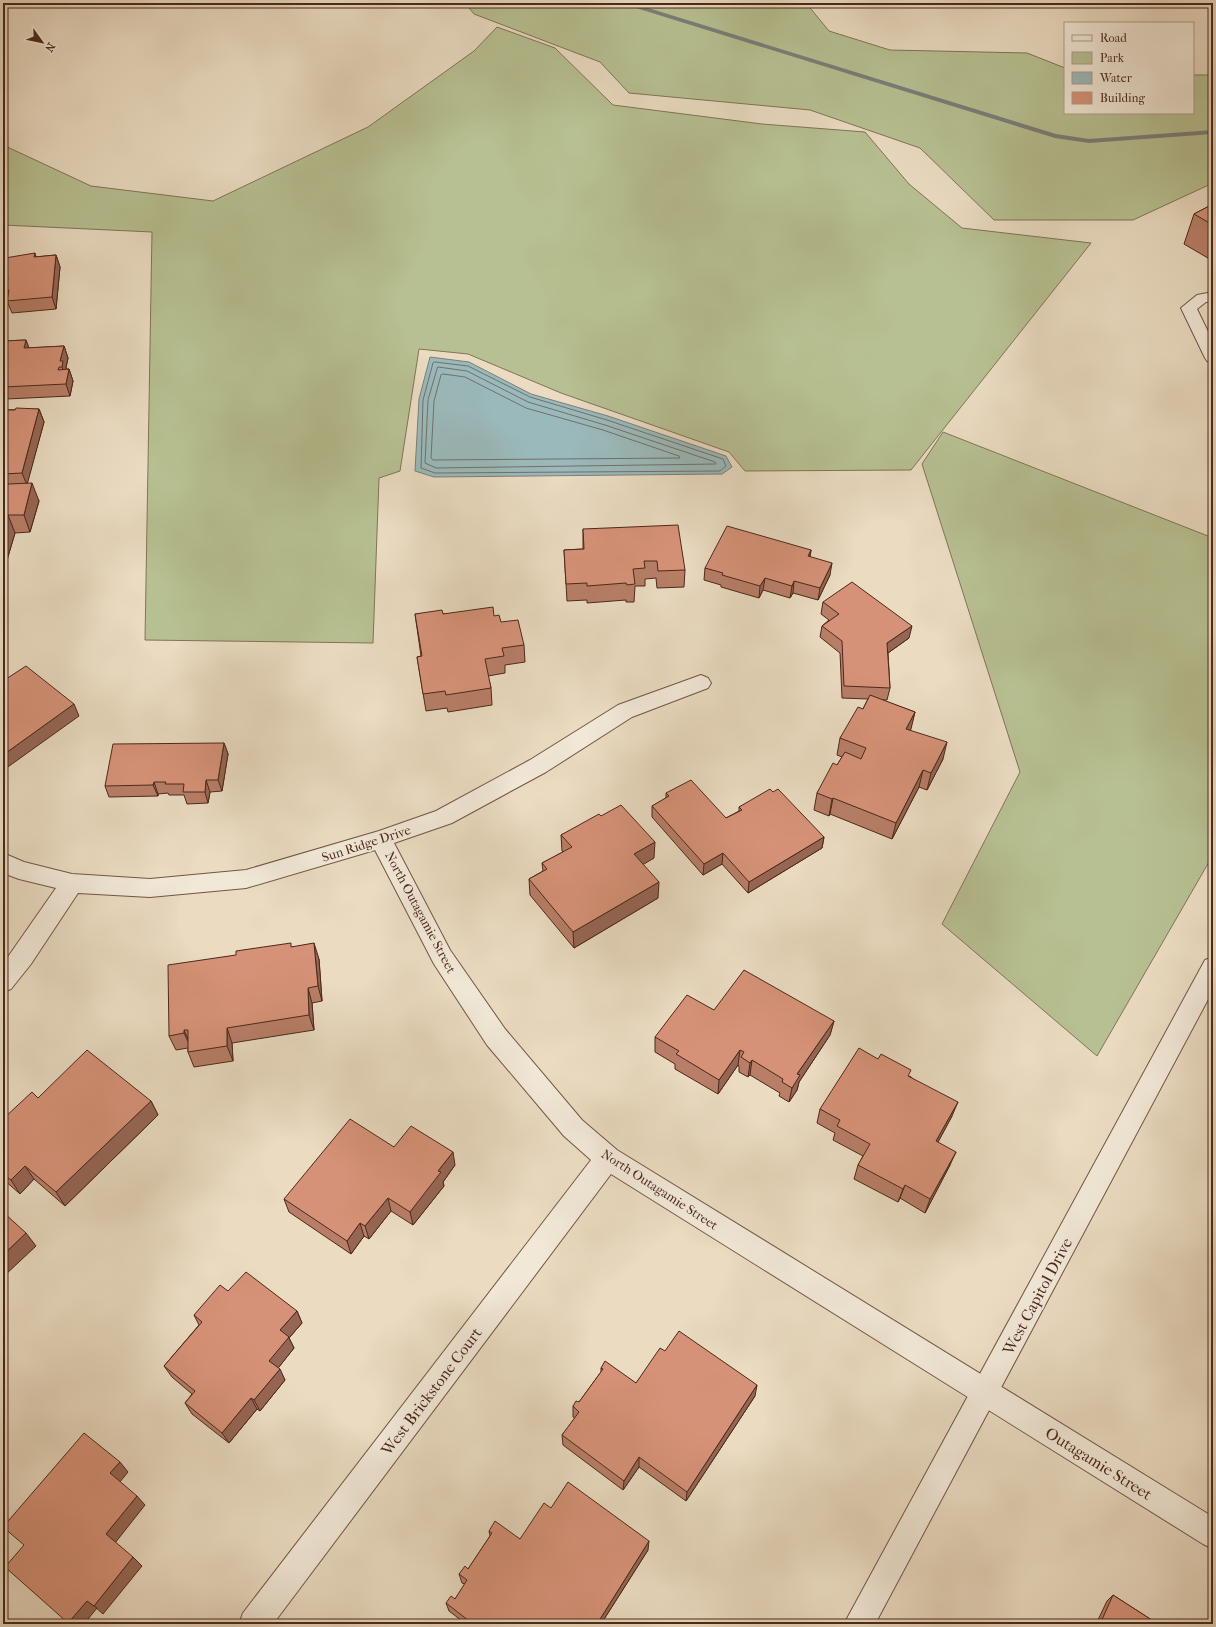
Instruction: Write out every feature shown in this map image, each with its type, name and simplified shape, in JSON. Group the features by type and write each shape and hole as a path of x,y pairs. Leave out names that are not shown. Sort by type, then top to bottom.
{"street":[{"name":"Sun Ridge Drive","path":"3,862 19,870 72,882 150,888 246,879 381,839 444,817 538,766 626,712 701,683"},
{"name":"North Outagamie Street","path":"381,839 442,957 496,1038 573,1128 608,1158 985,1391"},
{"path":"3,982 23,957 72,882"},
{"name":"West Capitol Drive","path":"859,1624 1213,967"},
{"name":"West Brickstone Court","path":"254,1624 608,1158"},
{"name":"Outagamie Street","path":"985,1391 1213,1534"}],"lane":[{"path":"1213,297 1202,298 1189,308 1213,358"}],"green space":[{"path":"465,3 806,3 829,31 890,50 1027,53 1064,68 1064,114 1194,114 1194,75 1213,75 1213,183 1133,220 994,220 920,148 810,110 629,93 600,62 474,14"},
{"path":"497,27 555,48 613,105 762,124 865,132 909,184 962,228 1091,243 911,470 745,471 729,452 561,393 468,354 419,349 400,471 379,478 373,643 145,640 152,232 3,225 3,145 91,186 213,201 368,127 474,51"},
{"path":"943,432 1213,538 1213,855 1097,1056 942,924 1020,772 922,464"}],"water":[{"path":"430,357 469,362 531,394 608,416 726,456 732,467 722,474 434,477 415,471 419,399"}],"building":[{"path":"1213,204 1213,225 1194,214"},
{"path":"35,253 34,257 56,255 52,297 7,301 9,290 3,291 4,282 7,282 8,277 3,277 5,258"},
{"path":"26,340 24,348 64,346 60,361 63,361 62,367 59,367 58,370 69,369 66,384 3,387 3,341"},
{"path":"16,408 39,409 22,473 3,474 3,410 15,410"},
{"path":"32,483 24,515 8,515 3,532 3,496 5,496 8,484"},
{"path":"678,525 685,570 658,571 657,561 644,561 645,568 633,569 635,584 627,585 626,583 587,586 587,583 566,584 564,550 584,549 583,529"},
{"path":"727,526 811,550 808,556 832,563 820,588 794,581 792,586 765,578 760,586 722,575 723,573 705,568"},
{"path":"852,582 912,626 887,643 890,688 844,686 842,641 822,626 839,614 823,602"},
{"path":"493,607 494,616 499,615 501,622 518,620 524,645 502,648 504,656 485,659 491,688 446,695 445,691 423,694 417,657 422,656 415,614 442,610 443,614"},
{"path":"26,666 74,704 3,755 3,681"},
{"path":"870,695 915,712 906,729 947,742 931,773 923,770 896,823 817,793 833,763 837,765 845,752 861,759 866,748 840,738 858,707 863,709"},
{"path":"224,743 218,780 206,780 205,792 183,792 184,784 165,784 166,782 154,782 153,785 105,786 113,744"},
{"path":"691,780 726,818 742,810 739,807 770,789 773,792 778,789 824,837 749,882 723,853 704,864 652,806 669,796 666,793"},
{"path":"621,805 655,842 634,854 659,882 573,932 529,879 547,869 542,863 572,847 561,835 599,814 601,816"},
{"path":"291,943 291,947 314,943 318,986 308,988 309,1015 227,1028 227,1046 188,1052 188,1030 184,1030 184,1033 169,1036 168,965 236,955 236,951"},
{"path":"744,970 834,1021 797,1074 800,1075 792,1088 782,1082 783,1079 752,1060 750,1063 741,1057 744,1052 740,1050 719,1080 676,1054 679,1051 655,1037 687,995 714,1010"},
{"path":"859,1048 878,1059 881,1054 911,1070 908,1076 958,1102 936,1141 956,1152 930,1199 905,1185 903,1189 858,1165 870,1144 837,1126 840,1120 820,1109"},
{"path":"87,1050 151,1101 56,1192 25,1166 11,1180 3,1174 3,1119 32,1092 38,1098"},
{"path":"350,1119 394,1147 411,1126 453,1152 438,1171 441,1172 410,1212 388,1198 365,1226 360,1223 347,1241 284,1199"},
{"path":"3,1212 26,1233 3,1255"},
{"path":"246,1272 297,1311 280,1330 289,1337 269,1361 280,1369 254,1400 251,1398 222,1433 185,1403 195,1391 164,1366 202,1322 194,1315 220,1285 228,1291"},
{"path":"679,1331 757,1385 687,1492 639,1457 624,1481 562,1435 579,1412 573,1406 576,1401 579,1402 603,1369 601,1368 605,1361 636,1383 660,1348 665,1351"},
{"path":"84,1433 120,1462 110,1473 137,1496 106,1534 133,1557 94,1606 87,1601 68,1623 5,1567 24,1545 3,1527"},
{"path":"568,1482 649,1541 597,1624 473,1624 446,1603 451,1596 455,1599 467,1580 459,1574 465,1566 468,1569 492,1533 489,1531 495,1521 520,1539 544,1503 551,1508"},
{"path":"1113,1595 1158,1624 1100,1624"}],"waterway":[{"path":"624,3 1055,136 1089,141 1213,132"}]}
